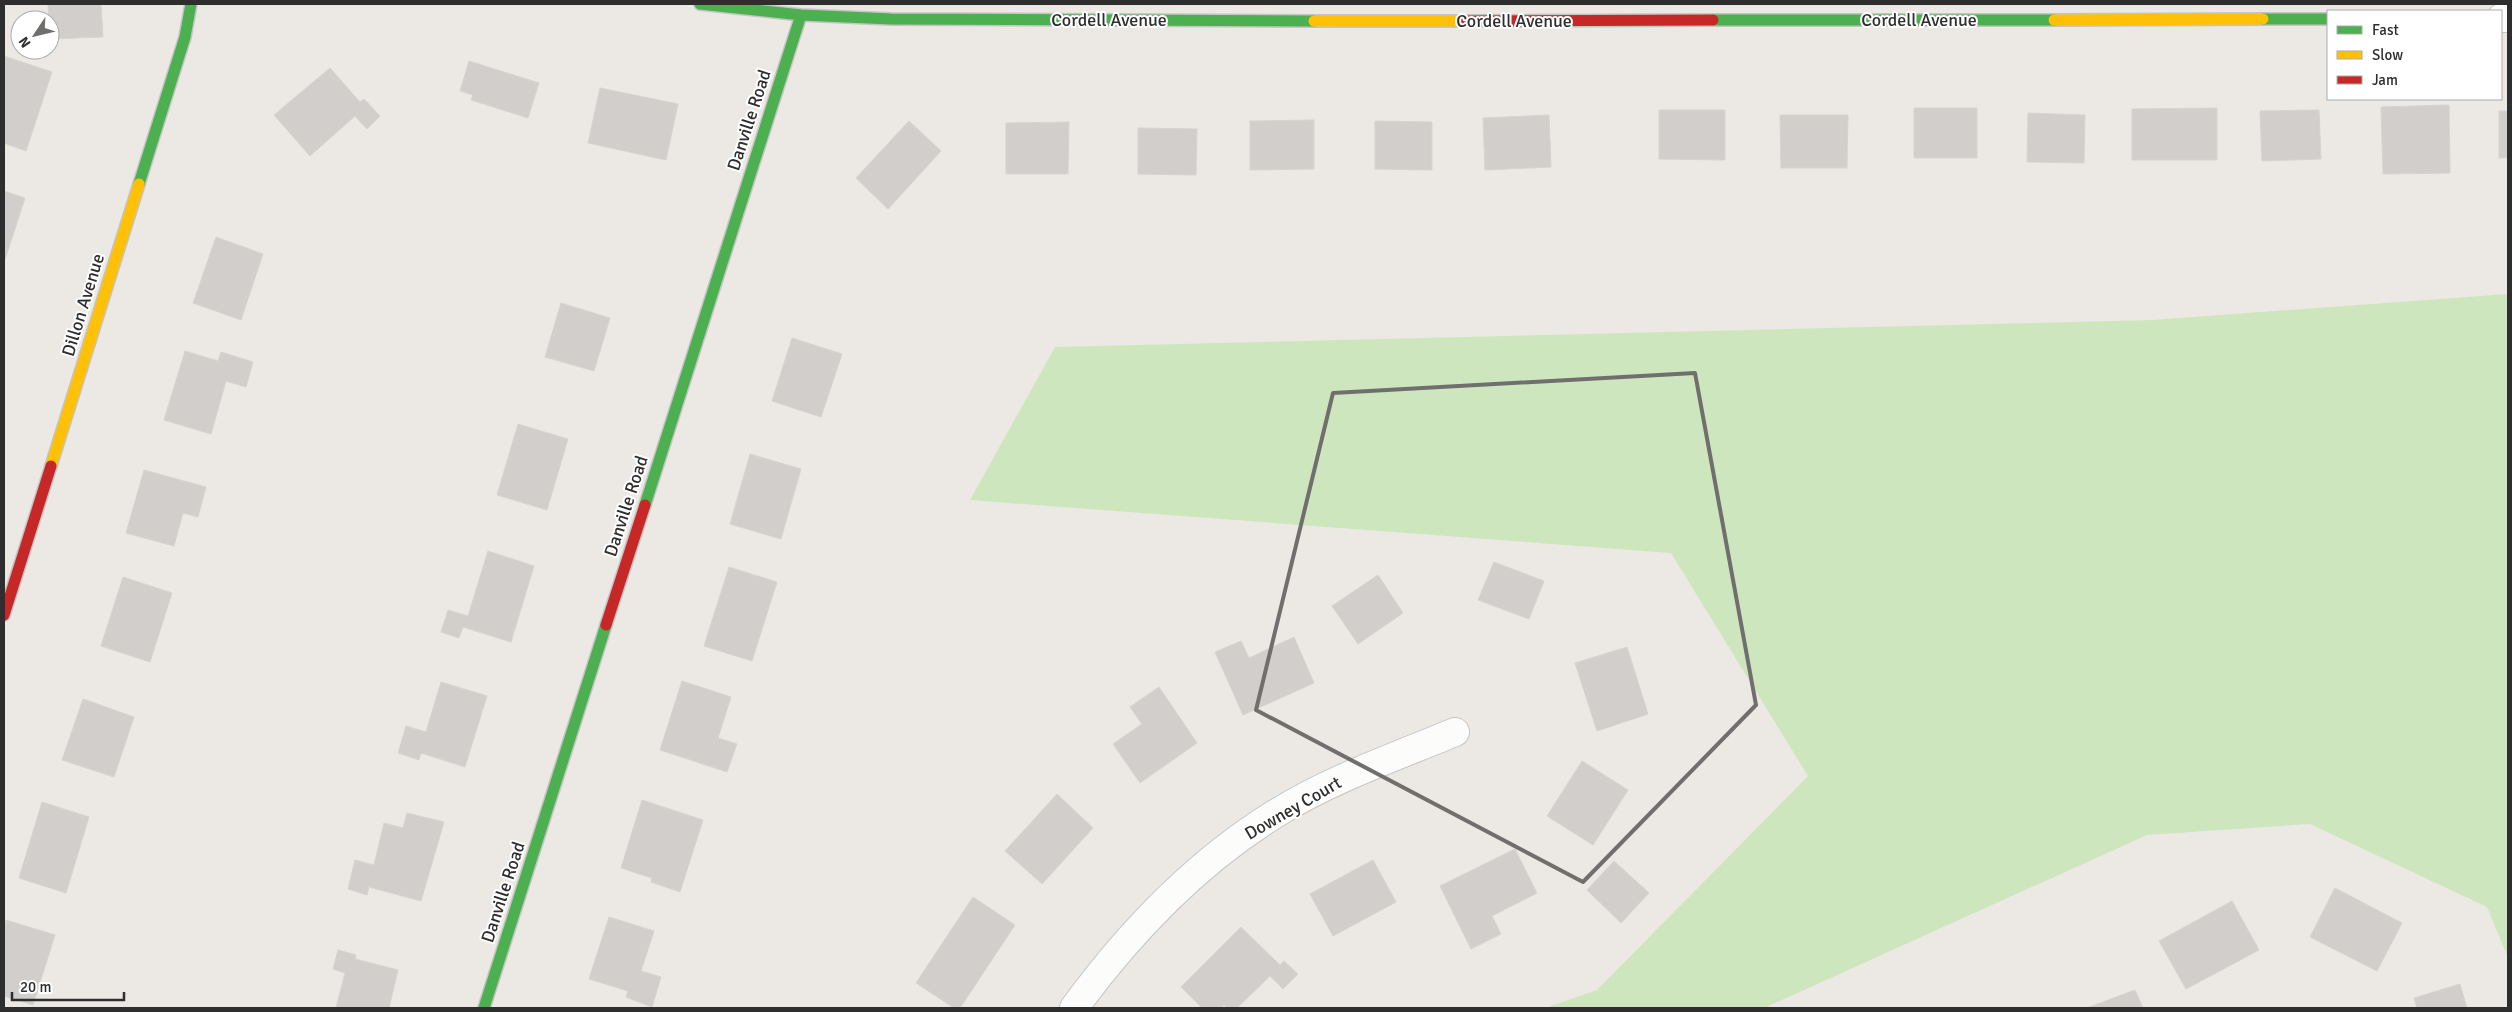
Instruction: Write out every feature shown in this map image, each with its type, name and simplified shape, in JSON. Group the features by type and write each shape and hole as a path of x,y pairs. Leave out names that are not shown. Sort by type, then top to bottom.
{"street":[{"name":"Dillon Avenue","path":"4,615 185,37 191,4"},
{"name":"Cordell Avenue","path":"700,4 802,15 901,20 2327,19"},
{"name":"Danville Road","path":"484,1008 802,15"},
{"name":"Downey Court","path":"1074,1008 1104,967 1144,923 1218,854 1276,814 1334,783 1455,732"}],"highlighted area":[{"path":"1695,373 1756,705 1583,882 1256,710 1333,393"}],"green space":[{"path":"2508,294 2508,958 2487,907 2310,824 2147,835 1764,1008 1545,1008 1597,990 1808,776 1671,553 970,500 1055,347 2153,320"}],"building":[{"path":"48,4 101,4 103,37 60,39 60,10 48,10"},
{"path":"4,56 10,58 10,60 16,60 52,72 26,151 4,143"},
{"path":"469,61 539,83 528,118 471,100 473,95 460,91"},
{"path":"330,68 360,102 364,99 380,116 367,129 355,116 310,156 274,115"},
{"path":"600,88 678,104 666,160 588,143"},
{"path":"2449,105 2450,173 2383,174 2381,107"},
{"path":"1914,108 1977,108 1977,158 1914,158"},
{"path":"2217,108 2217,160 2132,160 2132,109"},
{"path":"1659,110 1725,110 1725,160 1659,159"},
{"path":"2319,110 2321,159 2262,161 2260,111"},
{"path":"2499,111 2508,111 2508,158 2499,158"},
{"path":"2028,113 2085,115 2084,163 2027,162"},
{"path":"1549,115 1551,167 1485,170 1483,118"},
{"path":"1780,115 1848,115 1847,168 1781,168"},
{"path":"1314,120 1314,169 1250,170 1250,121"},
{"path":"909,121 941,151 888,209 856,178"},
{"path":"1375,121 1432,122 1432,170 1375,169"},
{"path":"1069,122 1068,174 1006,174 1006,123"},
{"path":"1138,128 1197,129 1196,175 1138,174"},
{"path":"4,191 25,198 4,263"},
{"path":"216,237 263,254 241,320 193,303"},
{"path":"561,303 610,318 594,371 545,357"},
{"path":"792,338 842,354 821,417 772,401"},
{"path":"185,351 218,361 221,352 253,362 246,387 226,381 211,434 164,420"},
{"path":"518,424 568,439 547,510 497,495"},
{"path":"750,454 801,469 781,539 730,524"},
{"path":"144,470 206,487 198,517 183,513 174,546 126,533"},
{"path":"488,551 534,566 511,642 463,627 459,638 441,632 448,610 468,616"},
{"path":"1494,562 1544,581 1529,619 1478,600"},
{"path":"729,567 777,582 752,661 704,646"},
{"path":"1378,575 1403,613 1358,644 1332,606"},
{"path":"123,577 172,593 150,662 101,646"},
{"path":"1294,637 1314,683 1243,715 1215,652 1241,641 1249,658"},
{"path":"1627,647 1648,714 1597,731 1575,663"},
{"path":"682,681 731,697 718,738 737,744 727,772 660,750"},
{"path":"441,682 487,696 465,767 421,753 419,760 398,753 406,726 426,732"},
{"path":"1159,687 1197,743 1140,783 1113,744 1142,724 1130,707"},
{"path":"83,699 134,717 114,777 62,760"},
{"path":"1582,761 1628,790 1593,845 1547,816"},
{"path":"1057,794 1093,828 1042,884 1005,851"},
{"path":"642,800 703,820 680,892 651,882 652,878 621,868"},
{"path":"42,802 89,817 66,893 19,878"},
{"path":"407,813 444,822 421,901 369,887 367,895 348,889 355,860 374,865 384,823 403,828"},
{"path":"1515,849 1537,893 1492,916 1501,934 1471,949 1440,886"},
{"path":"1373,860 1396,902 1333,936 1310,894"},
{"path":"1614,861 1649,893 1621,923 1587,890"},
{"path":"2335,888 2402,923 2377,971 2310,937"},
{"path":"973,897 1015,925 960,1008 954,1008 916,983"},
{"path":"2232,901 2259,950 2186,989 2159,941"},
{"path":"609,917 654,931 641,971 661,977 652,1007 626,997 628,991 589,979"},
{"path":"6,920 55,935 33,1005 4,996 4,928"},
{"path":"1241,927 1280,965 1284,961 1298,974 1283,989 1270,976 1237,1008 1227,1008 1224,1005 1221,1008 1202,1008 1181,987"},
{"path":"338,950 356,955 355,959 398,970 389,1008 336,1008 345,973 333,969"},
{"path":"2460,984 2467,1008 2417,1008 2414,998"},
{"path":"2135,990 2143,1008 2087,1008"}],"traffic: fast":[{"path":"139,184 185,37 191,4"},
{"path":"700,4 801,15 891,19 1314,21"},
{"path":"645,505 801,15"},
{"path":"2263,19 2327,19"},
{"path":"1713,20 2054,20"},
{"path":"484,1008 606,625"}],"traffic: slow":[{"path":"2054,20 2263,19"},
{"path":"1314,21 1464,21"},
{"path":"51,466 139,184"}],"traffic: jam":[{"path":"1464,21 1713,20"},
{"path":"4,615 51,466"},
{"path":"606,625 645,505"}]}
